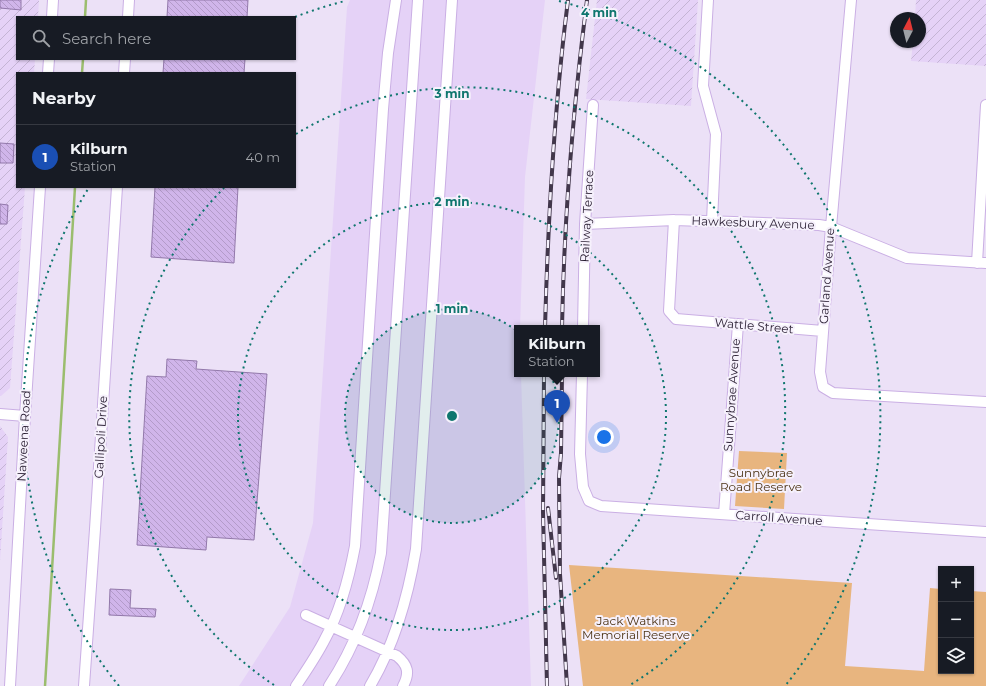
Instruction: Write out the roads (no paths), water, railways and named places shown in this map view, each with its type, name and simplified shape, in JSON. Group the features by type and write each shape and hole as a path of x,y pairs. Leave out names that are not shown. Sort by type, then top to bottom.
{"street":[{"path":"52,16 53,0"},
{"path":"128,16 129,0"},
{"path":"296,686 332,626 346,584 355,546 383,109 389,46 396,0"},
{"path":"329,686 356,638 374,590 383,537 418,0"},
{"path":"370,686 388,652 402,611 413,569 416,549 452,0"},
{"path":"708,0 703,86 716,134 712,221"},
{"name":"Garland Avenue","path":"851,0 820,372 823,387 833,393 986,402"},
{"path":"48,72 49,60"},
{"path":"124,72 125,60"},
{"name":"Railway Terrace","path":"583,325 585,224 593,105"},
{"path":"982,263 986,105"},
{"name":"Naweena Road","path":"10,686 25,416 40,188"},
{"name":"Gallipoli Drive","path":"84,686 117,188"},
{"name":"Hawkesbury Avenue","path":"585,224 674,220 819,225 831,227 907,258 982,263"},
{"name":"Wattle Street","path":"674,220 668,311 676,319 823,331"},
{"name":"Sunnybrae Avenue","path":"724,514 738,324"},
{"name":"Carroll Avenue","path":"582,377 580,454 583,487 589,501 601,506 986,532"},
{"path":"0,414 25,416"},
{"path":"306,615 397,656 407,668 407,675 403,686"}],"waterway":[{"path":"85,16 86,0"},
{"path":"82,72 83,60"},
{"path":"45,686 75,188"}],"railway":[{"path":"545,325 552,164 568,0"},
{"path":"562,325 570,164 577,82 587,0"},
{"path":"544,377 543,512 547,686"},
{"path":"562,377 561,453 559,478 560,574 567,686"},
{"path":"548,508 556,578"}],"place":[{"name":"Kilburn","path":"557,423"}],"park label":[{"name":"Sunnybrae Road Reserve","path":"761,480"},
{"name":"Jack Watkins Memorial Reserve","path":"636,628"}]}
